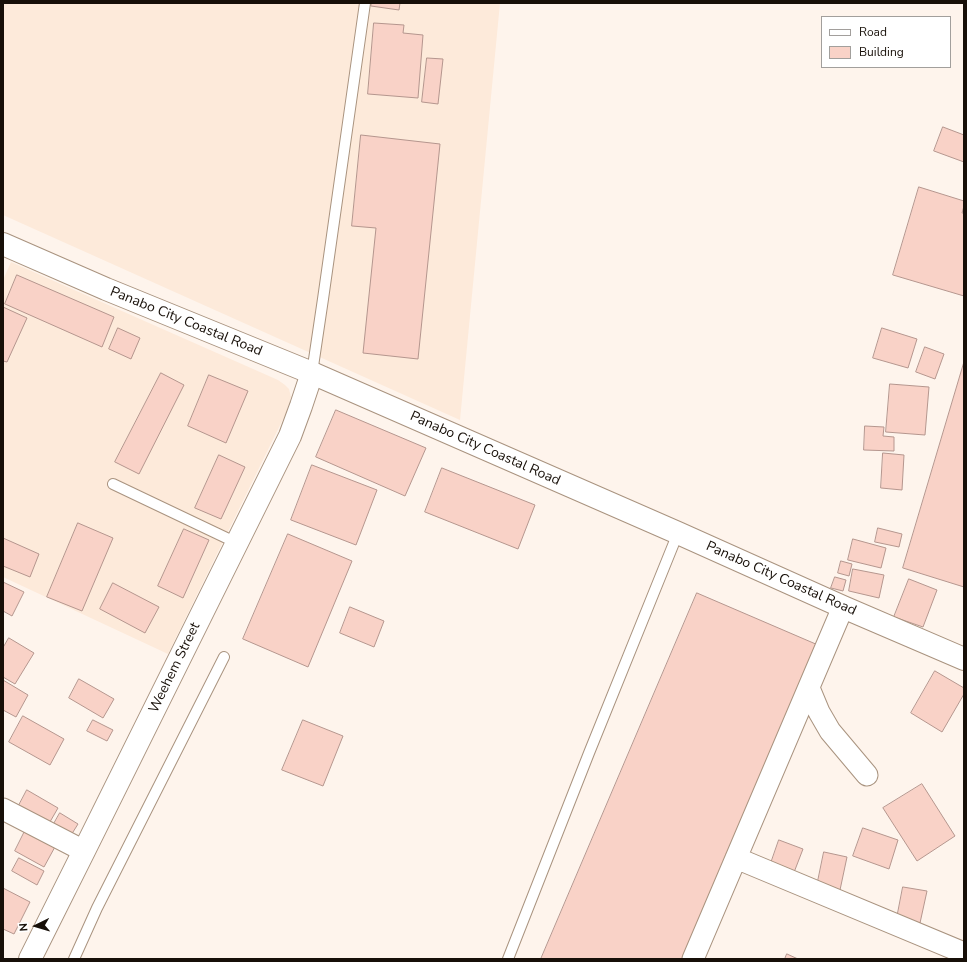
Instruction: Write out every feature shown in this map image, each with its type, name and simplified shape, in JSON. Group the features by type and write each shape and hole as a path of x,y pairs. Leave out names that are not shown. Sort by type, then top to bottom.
{"main road":[{"name":"Panabo City Coastal Road","path":"3,244 106,289 312,373 964,659"},
{"name":"Weehem Street","path":"30,959 290,436 312,373"}],"street":[{"path":"693,959 843,607"},
{"path":"808,688 830,731 867,775"},
{"path":"3,810 84,851"},
{"path":"736,858 964,953"}],"lane":[{"path":"312,373 325,291 365,3"},
{"path":"113,484 237,543"},
{"path":"508,959 588,753 678,533"},
{"path":"74,959 97,908 224,657"}],"shaded area":[{"path":"3,3 500,3 460,420 3,215"},
{"path":"11,262 278,380 289,389 291,397 286,413 168,654 3,577 3,280"}],"building":[{"path":"372,3 400,3 399,10 371,6"},
{"path":"374,23 404,25 403,33 423,35 418,98 368,94"},
{"path":"427,58 443,59 438,104 422,102"},
{"path":"943,127 964,135 964,162 934,151"},
{"path":"361,135 440,144 418,359 363,353 376,228 352,226"},
{"path":"919,187 964,201 962,213 964,213 964,296 893,275"},
{"path":"17,275 114,317 102,347 5,304"},
{"path":"3,307 27,318 7,362 3,361"},
{"path":"118,328 140,338 131,359 109,349"},
{"path":"882,328 917,339 908,368 873,358"},
{"path":"925,347 944,354 935,379 916,372"},
{"path":"964,362 964,587 903,568"},
{"path":"161,373 184,385 139,474 115,462"},
{"path":"209,375 248,391 226,443 188,426"},
{"path":"890,384 929,387 925,435 886,432"},
{"path":"336,410 426,448 405,496 316,457"},
{"path":"865,426 884,427 883,436 894,437 894,451 864,450"},
{"path":"883,453 904,455 902,490 881,488"},
{"path":"219,455 245,467 221,519 195,508"},
{"path":"312,465 377,490 356,545 291,520"},
{"path":"442,468 535,505 518,549 425,512"},
{"path":"78,523 113,538 82,611 47,597"},
{"path":"878,528 902,534 899,547 875,542"},
{"path":"184,529 209,540 183,598 158,586"},
{"path":"288,534 352,561 308,667 243,639"},
{"path":"3,538 39,554 30,577 3,566"},
{"path":"853,539 886,548 881,568 848,560"},
{"path":"841,561 852,564 849,576 838,573"},
{"path":"853,569 884,575 879,598 849,591"},
{"path":"835,577 846,580 843,591 831,588"},
{"path":"909,579 937,590 923,627 894,617"},
{"path":"3,582 24,592 12,616 3,611"},
{"path":"113,583 159,607 145,633 100,609"},
{"path":"697,593 818,645 684,959 541,959"},
{"path":"350,607 384,621 374,647 340,633"},
{"path":"9,638 34,653 15,684 3,677 3,648"},
{"path":"935,671 964,688 964,694 942,732 911,713"},
{"path":"79,679 114,699 103,718 69,698"},
{"path":"3,680 28,695 16,717 3,710"},
{"path":"23,716 64,739 50,765 9,742"},
{"path":"93,720 113,730 107,741 87,731"},
{"path":"303,720 343,736 323,786 282,770"},
{"path":"922,784 955,836 917,861 883,808"},
{"path":"27,790 58,808 47,827 17,809"},
{"path":"60,813 78,824 68,840 51,829"},
{"path":"863,828 898,840 889,869 853,856"},
{"path":"26,829 56,845 44,867 15,851"},
{"path":"779,840 803,849 793,875 770,866"},
{"path":"824,852 847,857 840,890 817,886"},
{"path":"19,858 44,871 37,885 12,871"},
{"path":"903,887 927,891 920,923 897,918"},
{"path":"3,888 30,902 14,934 3,929"},
{"path":"787,954 798,959 785,959"}]}
